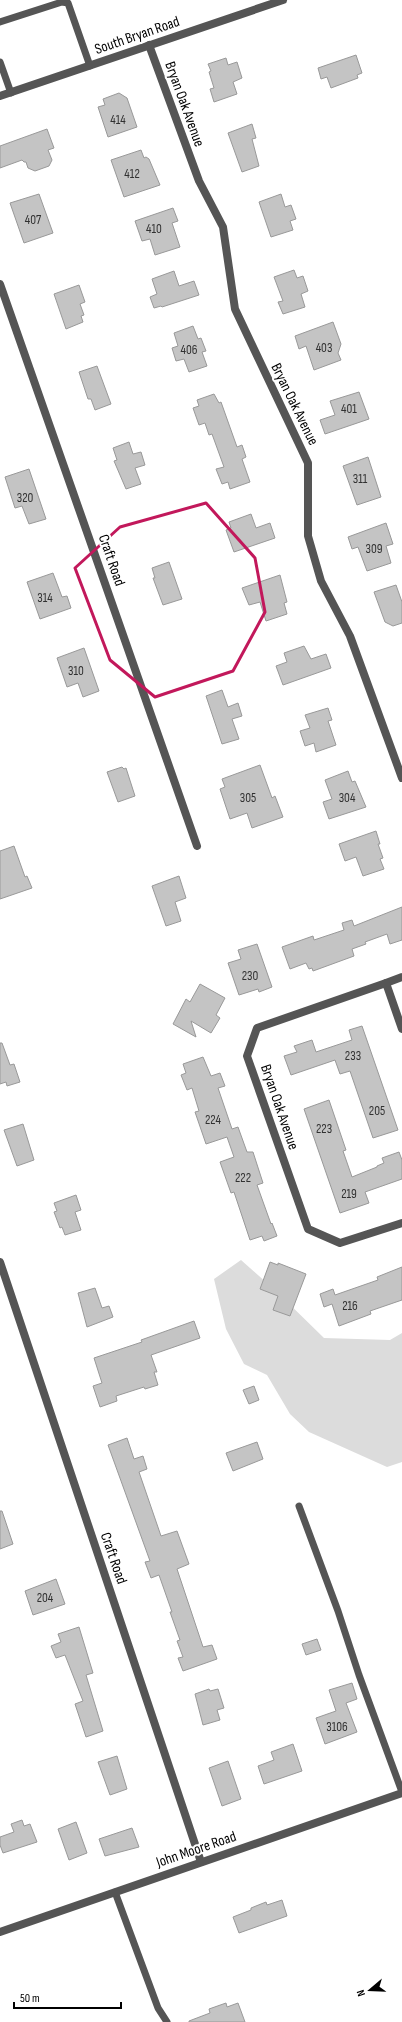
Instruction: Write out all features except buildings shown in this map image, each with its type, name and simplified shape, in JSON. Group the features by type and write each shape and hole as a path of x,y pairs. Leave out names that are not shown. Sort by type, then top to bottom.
{"street":[{"name":"South Bryan Road","path":"0,96 283,0"},
{"name":"Bryan Oak Avenue","path":"149,46 199,181 223,227 235,308 308,464 308,536 321,581 350,636 402,778"},
{"name":"Craft Road","path":"0,284 197,846"},
{"name":"Bryan Oak Avenue","path":"402,977 257,1028 247,1056 308,1229 340,1243 402,1223"},
{"path":"386,983 402,1029"},
{"name":"Craft Road","path":"0,1262 201,1862"},
{"name":"John Moore Road","path":"0,1932 402,1793"}],"lane":[{"path":"0,22 62,2 68,3 90,66"},
{"path":"0,62 11,93"},
{"path":"299,1506 338,1611 359,1675 402,1793"},
{"path":"115,1892 158,2008 167,2022"}],"highlighted area":[{"path":"206,503 255,558 265,612 233,671 155,697 110,660 75,568 120,527"}],"shaded area":[{"path":"241,1260 277,1292 324,1338 390,1340 402,1333 402,1462 387,1467 309,1432 290,1414 267,1375 244,1364 226,1329 214,1279"}]}
